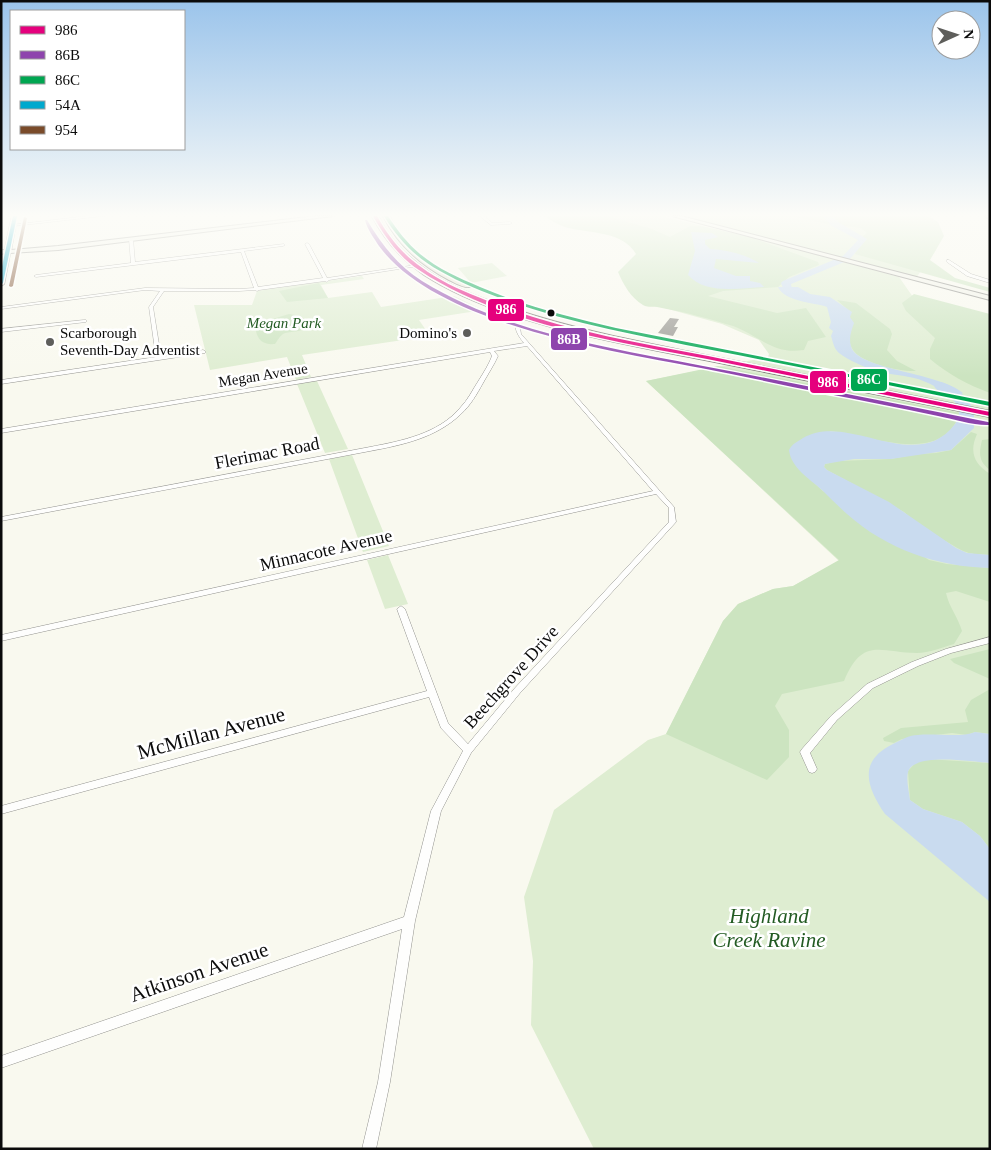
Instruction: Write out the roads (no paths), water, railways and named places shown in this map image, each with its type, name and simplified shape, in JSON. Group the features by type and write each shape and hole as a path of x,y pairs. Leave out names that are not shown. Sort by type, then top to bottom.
{"main road":[{"path":"423,270 467,294 621,340 990,406"},
{"path":"438,270 464,284 521,310"},
{"path":"798,373 990,414"}],"street":[{"path":"1,284 2,270"},
{"path":"36,276 87,270"},
{"path":"249,270 257,290"},
{"path":"321,270 327,280"},
{"path":"1,308 145,289 257,290 393,270"},
{"path":"879,270 990,298"},
{"path":"962,270 990,282"},
{"path":"159,358 151,307 163,289"},
{"name":"Beechgrove Drive","path":"369,1149 384,1082 409,921 436,811 468,750 517,691 672,525 672,508 528,344 517,329 516,321 521,310"},
{"path":"69,322 70,314"},
{"path":"1,331 84,321"},
{"name":"Megan Avenue","path":"1,430 528,344"},
{"name":"Flerimac Road","path":"1,519 394,444 421,435 441,426 459,413 492,363 495,356 491,350"},
{"path":"1,382 203,352"},
{"name":"Minnacote Avenue","path":"1,638 658,492"},
{"path":"401,609 444,726 468,750"},
{"path":"812,769 805,752 834,718 870,686 915,664 949,651 990,640"},
{"name":"McMillan Avenue","path":"1,810 431,692"},
{"name":"Atkinson Avenue","path":"1,1062 409,921"}],"water":[{"path":"690,270 719,270 736,276 750,276 750,281 760,283 764,287 713,288 695,281 688,275"},
{"path":"778,287 798,287 810,294 830,297 852,312 850,317 854,323 850,342 852,349 859,356 886,367 938,381 952,386 963,393 958,395 960,401 974,412 974,428 951,450 891,459 854,459 825,464 824,467 889,502 956,548 967,553 990,555 990,568 971,567 932,560 914,554 878,537 844,511 797,468 790,456 789,450 803,438 821,432 861,435 902,444 921,444 939,438 955,424 959,416 955,402 941,390 913,378 877,371 857,364 843,356 837,351 833,343 831,336 833,331 829,328 831,322 827,307 793,299"},
{"path":"975,732 990,734 990,763 958,760 921,762 913,766 908,772 907,782 910,800 923,809 962,822 980,836 990,849 990,902 885,814 873,794 869,775 870,766 874,758 882,751 905,738 915,735 963,735"}],"waterway":[{"path":"805,296 788,291 786,283 818,270"},
{"path":"940,386 953,393 963,402 967,413 965,427"}],"place":[{"name":"Domino's","path":"467,333"},
{"name":"Scarborough Seventh-Day Adventist","path":"50,342"}],"park label":[{"name":"Megan Park","path":"284,323"},
{"name":"Highland Creek Ravine","path":"769,928"}]}
